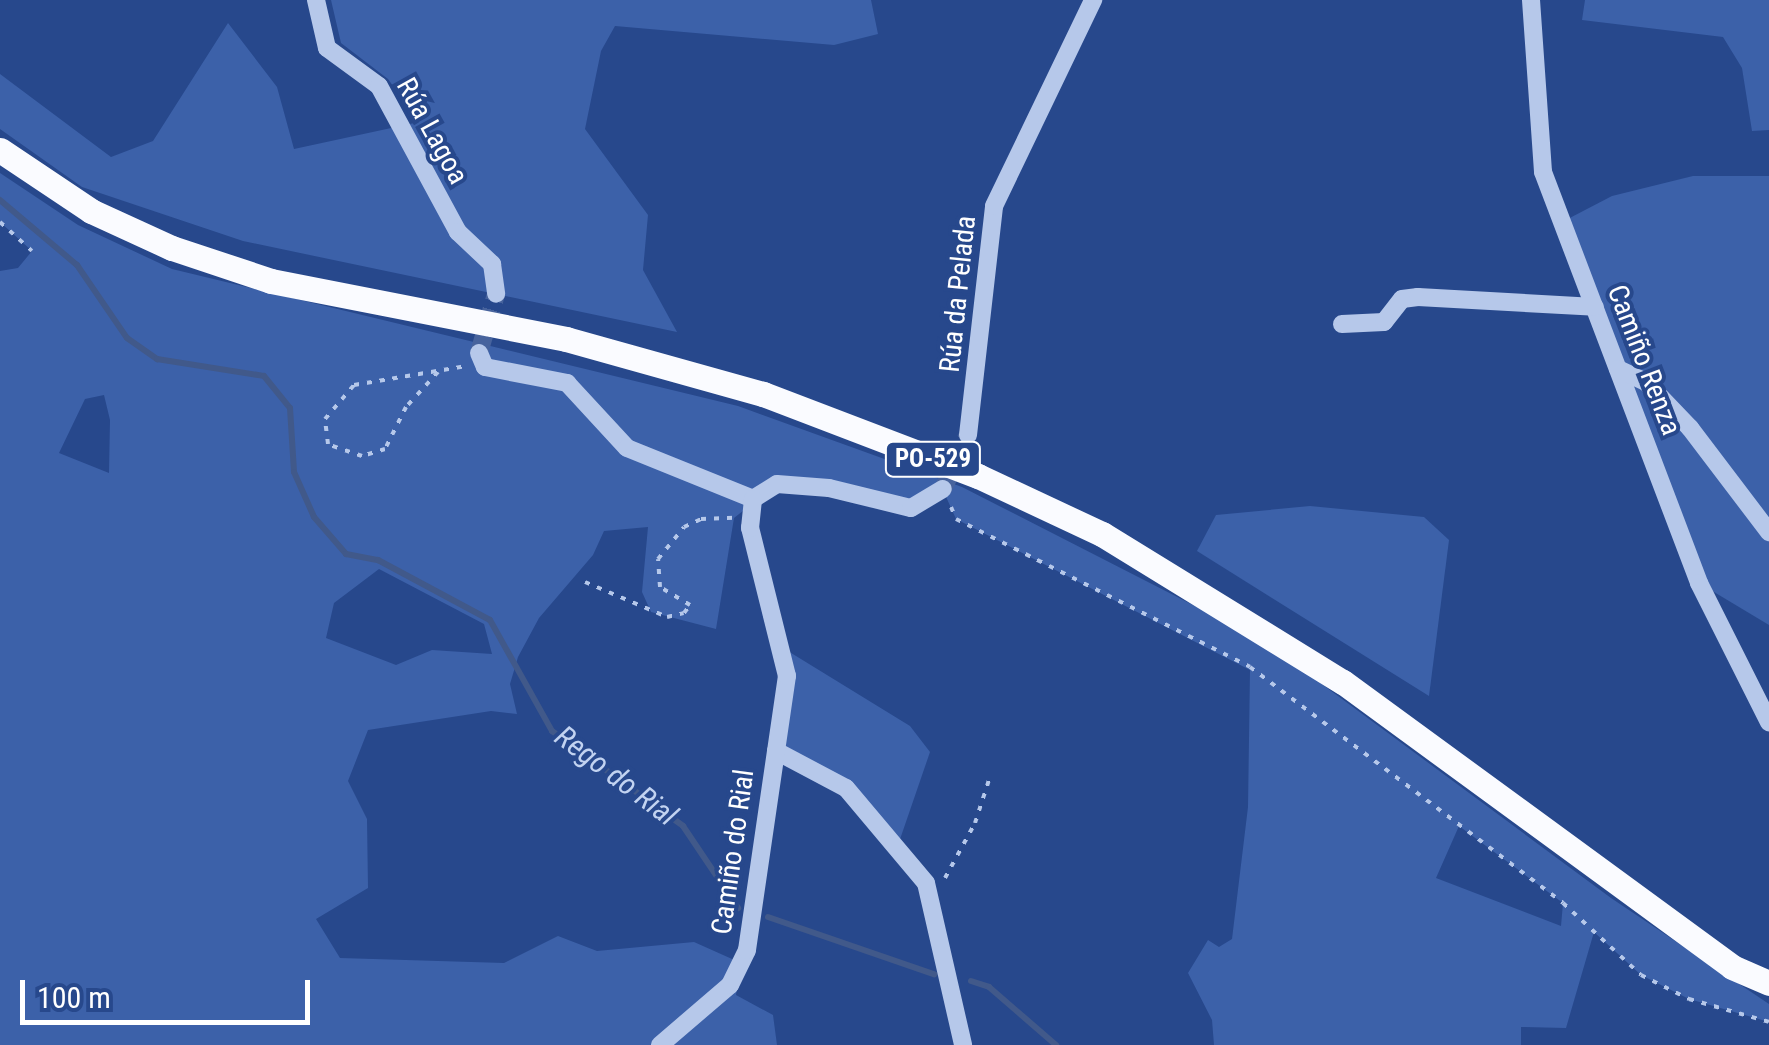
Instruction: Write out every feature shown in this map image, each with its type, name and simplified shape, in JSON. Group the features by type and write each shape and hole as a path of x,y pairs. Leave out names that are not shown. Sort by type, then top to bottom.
{"main road":[{"name":"PO-529","path":"0,150 91,211 172,248 270,281 566,339 763,394 978,476 1102,534 1343,682 1732,968 1769,983"}],"street":[{"name":"Rúa Lagoa","path":"316,0 327,48 379,86 458,232 492,264 496,294"},
{"name":"Rúa da Pelada","path":"968,435 994,206 1093,0"},
{"name":"Camiño Renza","path":"1531,0 1543,172 1699,583 1769,722"},
{"path":"1342,324 1384,322 1402,300 1418,297 1595,307"},
{"path":"482,360 567,382 627,448 754,499 777,484 829,488 911,508 943,489"},
{"path":"1618,369 1646,382 1690,428 1769,532"},
{"name":"Camiño do Rial","path":"660,1045 730,984 747,950 787,676 750,528 754,499"},
{"name":"Camiño do Rial","path":"776,751 846,788 926,883 964,1045"}],"path":[{"path":"0,222 32,251"},
{"path":"438,372 406,407 385,449 362,456 328,444 325,419 354,386 438,372 482,360"},
{"path":"943,489 956,519 1244,663 1563,904 1641,974 1688,999 1769,1022"},
{"path":"584,582 666,617 684,613 690,605 660,588 658,559 684,527 701,518 734,518 754,499"},
{"path":"935,911 989,780"}],"shaded area":[{"path":"331,0 871,0 878,34 834,45 615,26 601,51 585,129 648,215 643,270 677,332 243,241 82,187 0,129 0,74 111,157 153,141 228,23 277,87 294,149 419,122 388,79 341,43"},
{"path":"1585,0 1769,0 1769,130 1752,131 1742,68 1723,37 1582,20"},
{"path":"0,173 78,225 172,269 738,406 962,487 1234,626 1315,679 1611,898 1769,1004 1769,1022 1689,999 1641,975 1594,932 1566,1028 1521,1027 1521,1045 1214,1045 1212,1020 1188,973 1208,940 1219,947 1232,939 1248,807 1250,670 956,519 943,490 911,508 777,484 734,518 716,629 651,612 642,592 648,527 604,531 593,555 539,618 518,657 510,684 517,714 491,711 368,730 348,781 367,819 368,888 316,919 340,958 504,963 558,936 597,951 694,942 741,963 736,995 773,1015 777,1045 0,1045 0,271 18,268 32,251 0,222","holes":["104,395 110,420 109,473 59,453 85,399","379,569 484,624 492,654 432,650 396,665 326,638 334,603","1459,826 1563,903 1561,926 1436,878"]},
{"path":"1693,176 1769,176 1769,625 1699,583 1562,222 1612,196"},
{"path":"1310,506 1424,517 1449,540 1429,696 1197,551 1216,515"},
{"path":"783,648 910,726 930,752 897,848 846,788 776,751"}],"waterway":[{"name":"Rego do Rial","path":"0,200 77,265 127,338 157,359 264,376 290,408 294,472 314,517 346,554 378,560 490,620 552,731 683,826 738,908"},
{"name":"Rego do Rial","path":"768,917 934,974"},
{"name":"Rego do Rial","path":"971,981 989,987 1056,1045"}],"tunnel":[{"path":"479,353 496,294"},
{"path":"943,489 968,435"}]}
